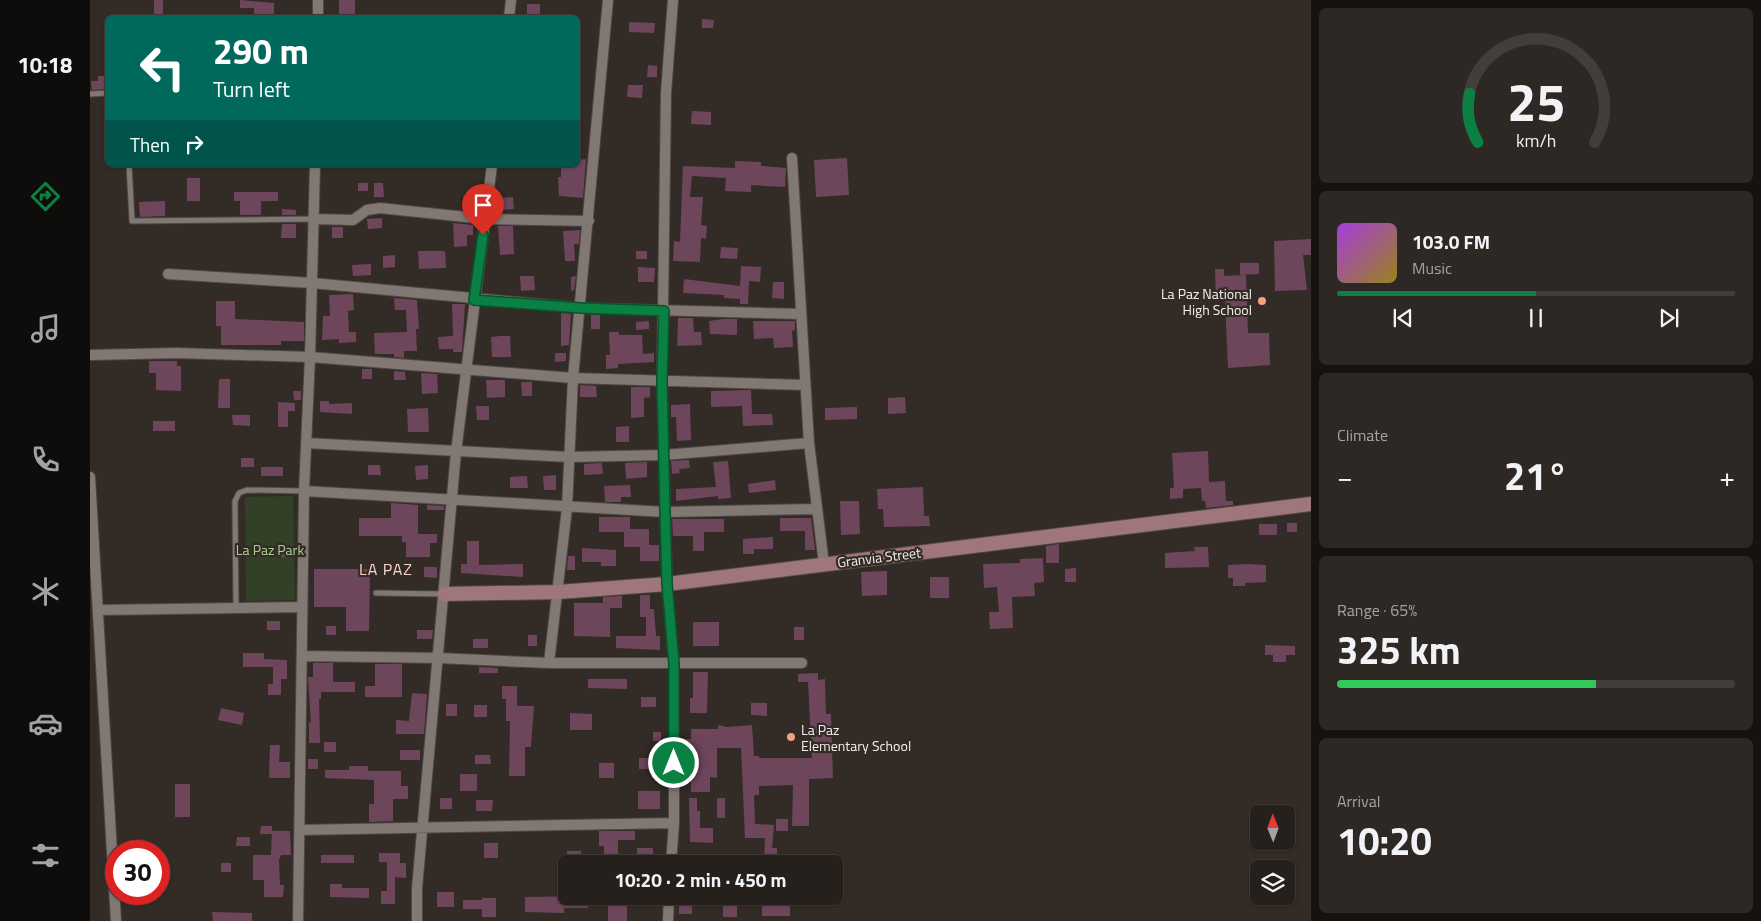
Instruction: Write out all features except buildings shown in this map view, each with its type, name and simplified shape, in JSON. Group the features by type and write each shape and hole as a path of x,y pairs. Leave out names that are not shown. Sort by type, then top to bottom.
{"street":[{"path":"318,0 318,15"},
{"path":"509,15 511,0"},
{"path":"549,663 567,508 574,378 608,0"},
{"path":"672,0 666,93 662,380 667,584 674,664 674,823 672,855"},
{"path":"792,158 809,443 824,564"},
{"path":"298,921 304,491 315,167"},
{"path":"417,921 417,888 445,594 456,452 492,167"},
{"path":"314,219 353,220 367,210 380,208 485,219 588,221"},
{"path":"168,274 312,282 474,300 581,308 801,314"},
{"path":"90,355 176,353 310,357 574,378 805,385"},
{"path":"306,443 569,457 664,455 809,443"},
{"path":"90,476 116,921"},
{"path":"304,491 453,499 567,508 665,512 816,509"},
{"name":"Granvia Street","path":"445,594 558,592 667,584 1311,504"},
{"path":"99,610 302,606"},
{"path":"303,656 439,658 549,663 802,663"},
{"path":"300,830 674,823"},
{"path":"668,921 669,905"}],"lane":[{"path":"90,94 105,93"},
{"path":"129,167 132,221 314,219"},
{"path":"236,608 235,501 239,493 246,490 304,491"},
{"path":"376,593 445,594"}],"green space":[{"name":"La Paz Park","path":"293,496 295,600 246,601 245,497"}],"place":[{"name":"La Paz National High School","path":"1262,301"},
{"name":"La Paz Elementary School","path":"791,737"}],"district":[{"name":"LA PAZ","path":"386,569"}],"route":[{"path":"483,235 474,300 581,308 664,311 662,380 667,584 674,664 674,763"}]}
